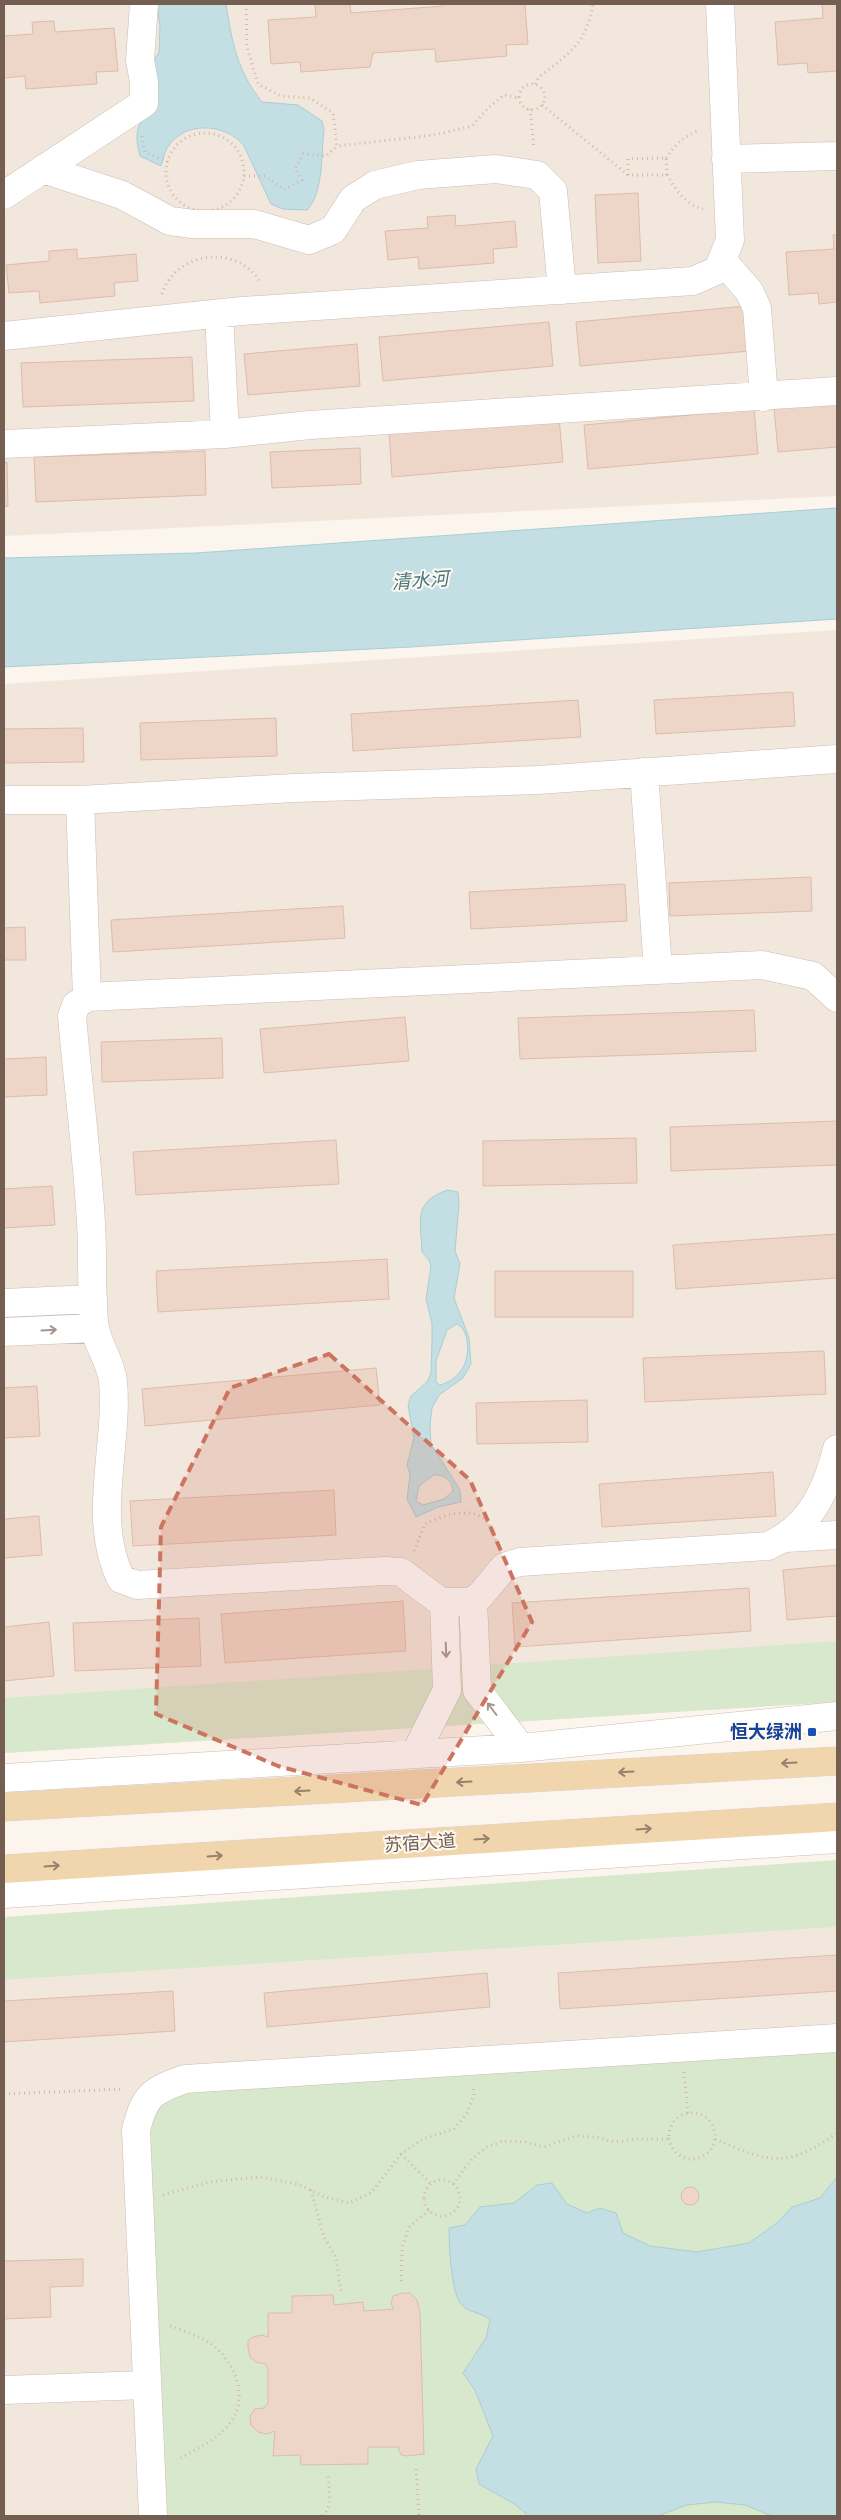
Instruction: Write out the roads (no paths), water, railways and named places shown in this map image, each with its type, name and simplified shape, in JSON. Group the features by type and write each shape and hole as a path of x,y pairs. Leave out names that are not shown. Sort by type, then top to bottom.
{"main road":[{"path":"4,1808 837,1761"},
{"name":"苏宿大道","path":"4,1869 837,1817"}],"lane":[{"path":"4,195 144,103 144,82 140,60 144,4"},
{"path":"4,336 269,310 693,281 718,270 730,240 720,4"},
{"path":"726,159 837,156"},
{"path":"43,170 122,196 170,221 192,224 254,224 309,240 333,230 353,199 375,184 418,175 496,169 537,175 553,191 562,290"},
{"path":"722,260 749,291 757,308 764,397"},
{"path":"219,314 225,434"},
{"path":"4,444 225,434 310,425 837,392"},
{"path":"4,800 80,800 294,788 538,780 837,759"},
{"path":"644,772 658,970"},
{"path":"80,800 87,997"},
{"path":"837,998 813,976 762,965 87,997 76,1005 72,1016 91,1223 95,1328 113,1379 113,1420 107,1490 115,1568 121,1579 137,1586 385,1571 401,1572 433,1597 444,1602 473,1600 488,1588 504,1567 520,1562 768,1546 786,1538 807,1518 820,1499 832,1470 837,1449"},
{"path":"93,1298 8,1303 9,1332 95,1328"},
{"path":"786,1538 837,1535"},
{"path":"473,1600 477,1690 521,1748"},
{"path":"415,1754 447,1690 444,1602"},
{"path":"4,1778 521,1748 837,1716"},
{"path":"4,1894 837,1839"},
{"path":"153,2516 136,2130 143,2104 159,2088 185,2079 837,2038"},
{"path":"4,2390 146,2384"}],"water":[{"path":"157,4 226,4 241,67 262,102 298,105 322,121 324,129 321,172 316,194 307,210 283,209 271,204 244,146 236,138 216,129 194,129 174,139 165,152 161,166 140,156 137,132 141,122 156,103 151,66 159,52 160,26"},
{"name":"清水河","path":"837,508 837,619 411,647 4,667 4,558 196,553"},
{"path":"448,1190 458,1192 459,1204 455,1251 460,1264 454,1298 469,1338 471,1364 463,1378 439,1395 432,1408 430,1425 431,1444 460,1490 461,1502 438,1507 416,1517 407,1499 410,1474 407,1465 414,1438 408,1405 411,1396 427,1382 431,1373 432,1324 426,1299 431,1266 429,1260 422,1252 420,1222 424,1207 429,1200","holes":["457,1324 463,1329 467,1338 467,1355 459,1374 440,1385 436,1382 436,1361 447,1330","434,1475 447,1478 451,1483 453,1491 444,1499 423,1505 416,1501 419,1486"]},
{"path":"837,2177 837,2516 772,2516 745,2505 716,2502 686,2505 658,2516 528,2516 516,2505 479,2484 476,2469 493,2436 475,2390 463,2373 486,2338 490,2320 463,2307 460,2303 454,2288 449,2228 465,2225 480,2207 514,2203 537,2185 552,2183 567,2204 587,2213 600,2208 616,2213 623,2233 650,2246 697,2252 749,2243 778,2222 792,2207 820,2198"}],"place":[{"name":"恒大绿洲","path":"812,1732"}]}
